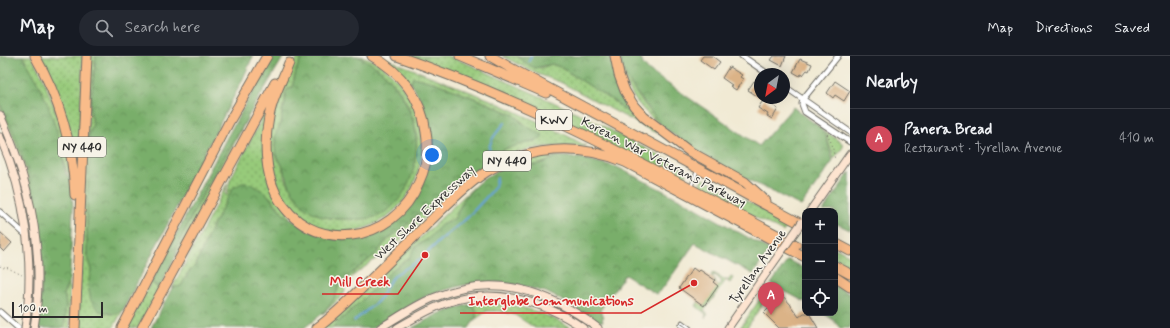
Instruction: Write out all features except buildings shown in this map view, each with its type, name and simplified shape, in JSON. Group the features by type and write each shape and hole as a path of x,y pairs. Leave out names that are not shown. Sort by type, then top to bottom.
{"highway":[{"path":"35,56 54,93 68,140 73,164 79,238"},
{"name":"NY 440","path":"75,328 87,56"},
{"path":"122,328 233,116 267,56"},
{"path":"291,59 274,98 268,125 266,144 268,164 273,187 285,207 302,223 322,233 338,236 352,236 379,228 391,221 402,210 412,198 418,185 424,170 426,154 426,127 413,94 394,70 372,56"},
{"name":"Korean War Veterans Parkway","path":"397,56 518,103 617,150 802,248"},
{"name":"Korean War Veterans Parkway","path":"460,56 545,93 586,108"},
{"path":"490,56 802,224"},
{"path":"615,56 619,75 625,91 634,106 644,117 692,154 745,182 781,213"},
{"path":"142,328 178,264 267,97 291,59"},
{"name":"West Shore Expressway","path":"317,328 348,301 443,209 478,179 496,167 516,158 547,150 567,149 595,152 625,162 802,255"},
{"path":"837,244 849,250"},
{"path":"838,268 850,274"},
{"path":"838,274 850,280"},
{"path":"838,279 850,287"}],"street":[{"path":"742,56 759,68"},
{"path":"838,56 803,99 802,104 805,112 850,142"},
{"path":"790,90 850,132"},
{"path":"0,115 21,167 33,215 38,277 34,328"},
{"path":"0,137 9,160 18,192 27,236 28,283 25,328"},
{"path":"812,208 850,154"},
{"path":"0,212 27,236"},
{"name":"Tyrellan Avenue","path":"728,328 802,222"},
{"path":"380,328 432,298 454,291 489,286 512,288 546,296 567,307 589,325 598,328"},
{"path":"397,328 426,311 447,303 467,298 489,296 533,302 562,315 583,328"},
{"path":"0,312 18,328"}],"lane":[{"path":"691,189 698,168"},
{"path":"685,328 681,323 690,328"}],"path":[{"path":"826,130 832,144 835,160"},
{"path":"0,266 3,268 6,267 22,275"}],"green space":[{"path":"0,56 23,56 46,100 57,131 66,174 72,183 73,211 70,270 69,282 64,292 66,305 64,328 38,328 42,284 41,236 28,172 13,131 0,104"},
{"path":"23,56 31,56 42,75 64,134 72,183 46,101"},
{"path":"38,56 83,56 78,165 76,165"},
{"path":"91,56 96,56 90,108 93,124 89,134 90,151 87,204 87,257 91,270 88,285 90,296 109,314 117,314 123,310 113,328 78,328"},
{"path":"96,56 253,56 242,81 123,310 117,314 99,311 91,301 88,285 91,270 87,257 87,204 90,151 89,135 93,124 90,108"},
{"path":"273,56 284,56 207,186 176,250 176,256 159,289 151,282 227,137"},
{"path":"299,56 302,56 292,87 291,89 288,88 285,94 285,103 282,110 282,118 279,129 277,158 282,165 285,177 294,195 325,217 337,219 360,219 415,163 416,131 404,98 385,74 368,61 356,56 365,57 382,66 389,72 408,95 416,110 422,138 420,166 417,175 411,189 398,207 387,217 366,228 342,232 319,227 303,218 291,207 281,193 275,178 271,162 270,145 274,111 281,89"},
{"path":"302,56 356,56 382,71 402,95 415,128 416,154 414,167 404,192 387,211 375,217 363,219 339,219 322,216 307,209 299,201 290,186 277,157 275,136 281,123 286,91 292,87"},
{"path":"410,56 448,56 466,63 582,115 688,171 683,180"},
{"path":"502,56 517,56 523,62 541,68 552,64 562,68 615,102 622,109 630,111 628,104 658,133 560,82 535,73"},
{"path":"517,56 611,56 622,98 624,102 627,102 630,112 622,109 615,102 562,68 552,64 535,68 523,62"},
{"path":"619,56 632,86 644,104 665,129 639,105 625,80"},
{"path":"620,56 640,56 643,64 649,71 759,146 793,107 821,128 826,136 833,161 801,206 714,161 681,141 666,129 632,86 623,69"},
{"path":"387,59 491,100 560,132 586,146 551,146 525,150 492,163 505,149 515,146 529,128 514,115 436,83 413,77 411,82 412,85 386,61"},
{"path":"413,77 436,83 514,115 524,125 543,137 541,139 505,149 492,163 456,189 451,189 413,218 412,221 386,241 376,254 341,282 335,297 328,308 304,328 151,328 172,288 181,286 188,273 196,265 209,233 233,188 242,183 253,185 266,193 284,215 310,231 373,233 383,230 405,211 421,187 428,167 422,102 412,85 411,82"},
{"path":"0,104 13,129 23,156 37,213 40,242 41,271 41,300 38,328 39,240 34,205 23,164 6,120 0,109"},
{"path":"266,110 265,160 291,220 284,215 271,198 253,185 229,195 209,233 196,265 188,273 181,286 172,288 227,184 225,195 227,195 230,180"},
{"path":"247,119 176,256 176,250 200,200"},
{"path":"825,131 843,144 843,147 834,159"},
{"path":"557,156 535,165 506,166 537,157"},
{"path":"557,156 581,158 617,167 689,204 770,250 753,274 695,243 663,288 656,294 625,275 601,310 604,317 602,319 603,321 597,322 546,292 513,284 493,282 464,285 433,293 372,328 332,328 392,270 409,258 415,247 428,239 441,225 454,219 464,199 477,184 505,166 535,165 546,162"},
{"path":"850,172 850,230 838,224 838,208 825,208"},
{"path":"702,179 789,223 783,232 698,187"},
{"path":"477,184 464,199 454,219 445,222 428,239 419,244 409,258 392,270 332,328 322,328 347,307"},
{"path":"451,189 456,189 397,243 342,284 345,290 344,294 322,315 335,298 341,282 376,254 386,241"},
{"path":"838,250 850,256 850,267 838,261"},
{"path":"788,260 802,267 802,300 771,284"},
{"path":"713,273 728,281 731,277 733,278 730,283 726,280 704,311 708,314 705,318 706,314 696,306 698,302 704,306 715,280 711,276 715,279 717,285 721,284 721,279 717,276 711,275"},
{"path":"69,282 70,328 64,328 66,305 64,292"},
{"path":"151,282 159,289 138,328 127,328"},
{"path":"838,287 850,294 850,328 840,328 828,316 838,316"},
{"path":"767,289 770,292 747,328 740,328"},
{"path":"487,303 520,307 541,313 571,328 535,328 515,315 499,311 487,311 476,319 475,308 467,305"},
{"path":"467,305 475,308 476,311 475,318 469,328 412,328 438,314"}],"waterway":[{"path":"529,61 531,56"},
{"path":"490,157 489,147 495,134 505,123"},
{"path":"354,321 378,301 389,282 396,274 420,260 439,241 467,218 491,192 495,186 497,178"}],"place":[{"name":"Mill Creek","path":"425,255"},
{"name":"Interglobe Communications","path":"694,283"},
{"name":"Panera Bread","path":"771,315"}]}
